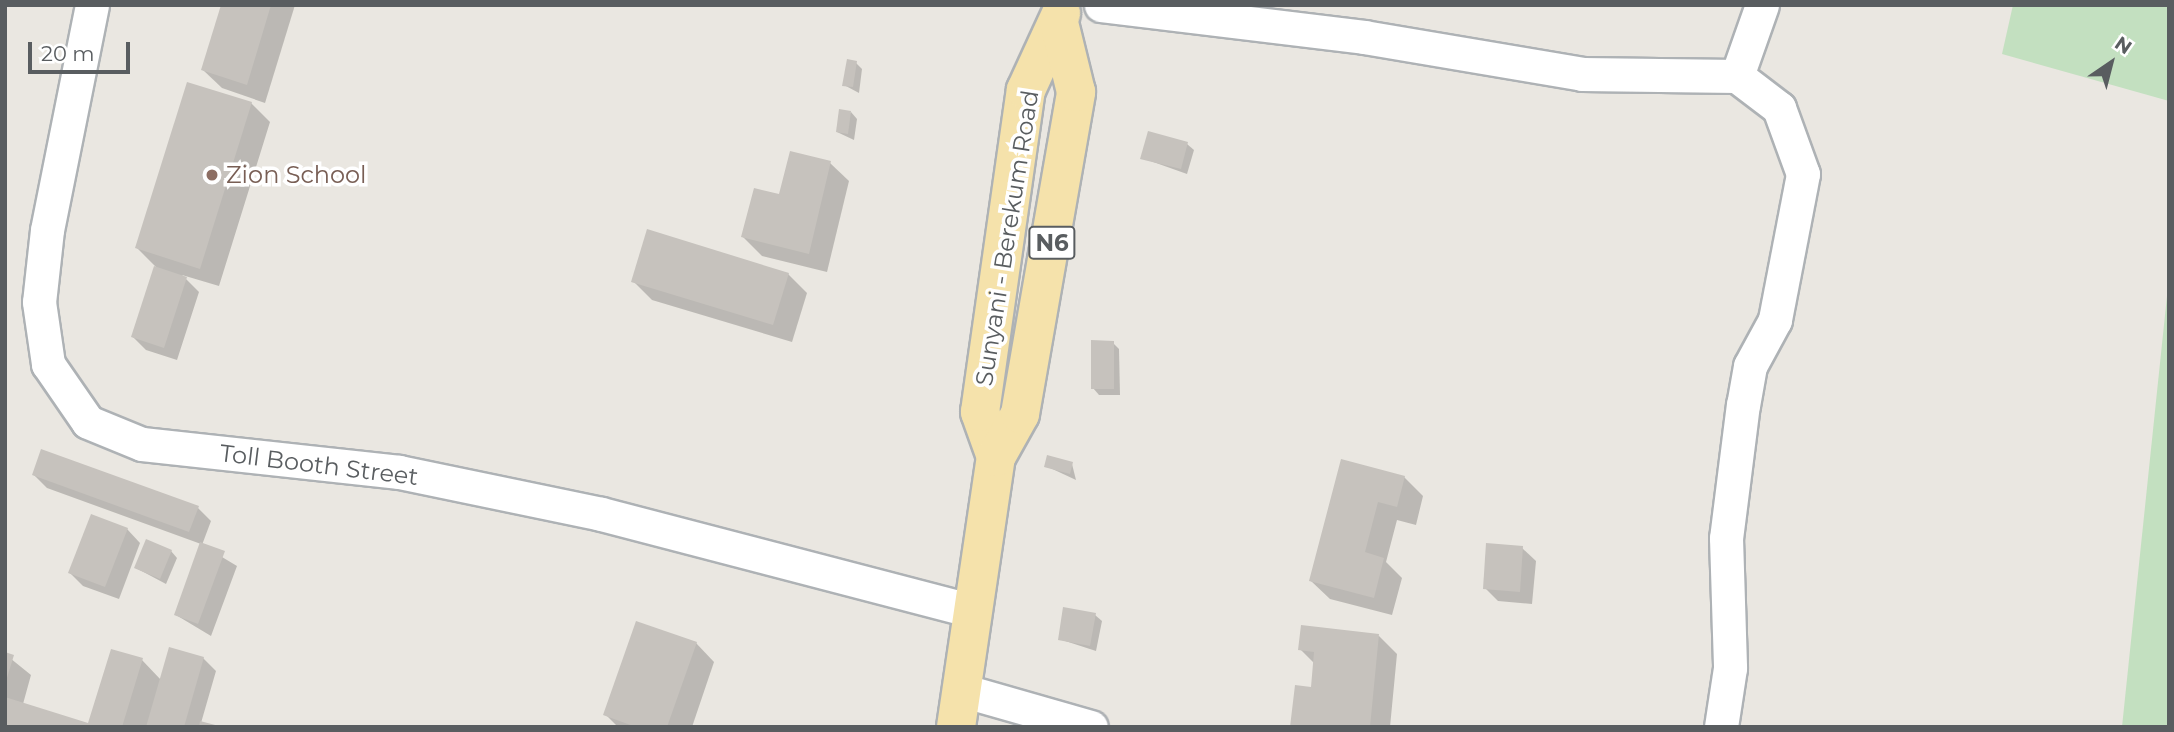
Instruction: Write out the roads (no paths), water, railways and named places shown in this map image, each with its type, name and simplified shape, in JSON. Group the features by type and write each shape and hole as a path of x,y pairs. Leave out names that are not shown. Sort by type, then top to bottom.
{"main road":[{"name":"Sunyani - Berekum Road","path":"959,709 996,457 1020,414 1076,92 1060,14"}],"street":[{"name":"Toll Booth Street","path":"92,5 47,230 39,302 48,364 88,422 142,444 399,471 601,514 973,611"},
{"path":"1101,5 1364,37 1582,74 1737,76 1779,108 1802,174 1775,320 1750,366 1742,404 1726,538 1730,668 1721,727"},
{"path":"1737,76 1762,5"},
{"path":"959,709 1091,727"}],"place":[{"name":"Zion School","path":"212,175"}]}
